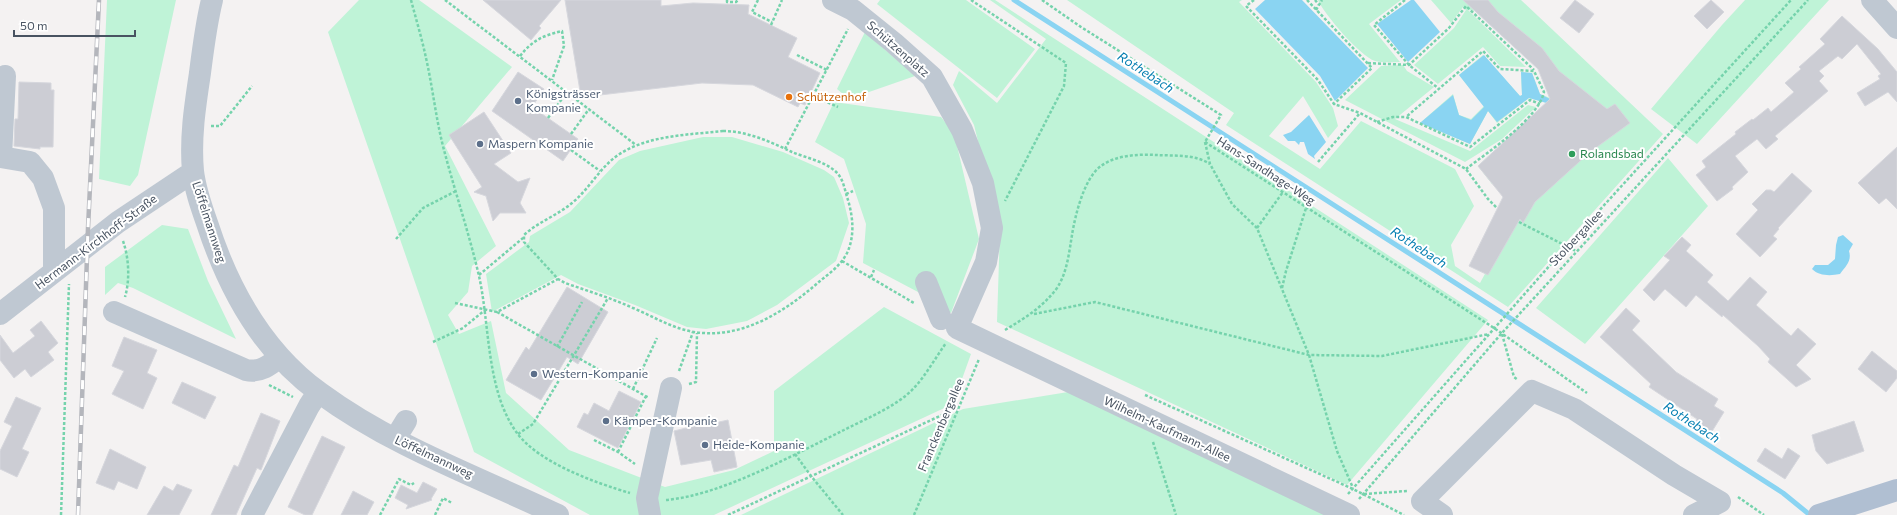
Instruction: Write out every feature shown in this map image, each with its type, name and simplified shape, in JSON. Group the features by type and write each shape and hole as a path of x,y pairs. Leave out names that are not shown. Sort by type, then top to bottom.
{"main road":[{"path":"1822,514 1897,490"}],"street":[{"name":"Löffelmannweg","path":"212,0 193,126 193,172 203,211 225,272 253,322 314,399 352,415 400,430 558,515"},
{"name":"Schützenplatz","path":"833,0 853,10 894,43 932,77 962,130 983,183 992,228 986,262 949,323"},
{"path":"1872,0 1897,28"},
{"path":"4,76 1,157 30,162 44,178 54,208 62,266"},
{"name":"Hermann-Kirchhoff-Straße","path":"0,314 118,222 193,172"},
{"path":"926,282 949,323 986,342"},
{"path":"116,314 252,371 264,368 280,357"},
{"name":"Wilhelm-Kaufmann-Allee","path":"986,342 1349,515"},
{"path":"1442,515 1422,501 1532,391 1574,409 1720,502 1694,515"},
{"path":"648,507 670,395"},
{"path":"252,515 314,399"}],"path":[{"path":"411,0 426,59 444,150 479,275 488,337 500,398 507,416 518,434 550,460 648,507 660,500 697,495 795,454 886,408 914,388 949,323"},
{"path":"444,0 552,80 636,145"},
{"path":"727,0 728,2 736,2 738,0"},
{"path":"758,0 752,12 772,24 782,0"},
{"path":"972,0 1066,64 1064,86 992,228"},
{"name":"Hans-Sandhage-Weg","path":"1042,0 1081,27 1221,115 1205,142 1502,334"},
{"path":"1254,0 1246,6 1318,80 1334,104 1360,113 1466,169 1488,199 1498,208"},
{"path":"1307,0 1372,68 1334,104"},
{"path":"1315,0 1319,5"},
{"path":"1316,10 1322,0"},
{"path":"1405,0 1374,25 1409,65 1438,88"},
{"name":"Stolbergallee","path":"1353,489 1566,247 1791,0"},
{"name":"Stolbergallee","path":"1363,494 1528,304 1808,0"},
{"path":"1368,63 1409,65 1449,28 1466,6 1534,71 1543,95 1540,103 1513,133 1466,169"},
{"path":"785,149 849,27"},
{"path":"520,56 530,44 545,35 562,31 564,46 552,80"},
{"path":"1406,117 1483,51 1500,69 1534,71"},
{"path":"797,55 827,70"},
{"path":"220,126 252,86"},
{"path":"548,118 567,92"},
{"path":"814,96 838,107"},
{"path":"1376,122 1393,117 1406,117 1470,147 1530,100 1540,103"},
{"path":"571,134 589,108"},
{"path":"1318,162 1360,113"},
{"path":"479,275 523,238 527,232 574,202 600,171 615,158 636,145 664,138 731,131 740,132 826,166 837,173 846,194 853,221 850,242 842,261 810,290 766,319 736,330 708,334 679,329 608,298 565,283 558,279 527,247 523,238"},
{"path":"1205,142 1210,164 1232,204 1257,228 1309,355 1338,451 1353,489"},
{"path":"571,150 600,171"},
{"path":"1011,334 1003,331 1032,314 1057,287 1068,263 1074,220 1086,185 1100,167 1116,158 1144,155 1187,157 1204,160 1210,164"},
{"path":"396,238 423,208 456,191"},
{"path":"846,194 853,191"},
{"path":"1257,228 1283,192"},
{"path":"1282,288 1306,208"},
{"path":"116,314 126,294 128,276 126,249 118,222"},
{"path":"1519,222 1576,251"},
{"path":"842,261 915,304"},
{"path":"61,515 62,266"},
{"path":"871,277 874,270"},
{"path":"497,312 558,279"},
{"path":"518,434 533,424 608,298"},
{"path":"557,347 582,302"},
{"path":"1032,314 1095,302 1309,355 1382,356 1489,334"},
{"path":"457,308 455,303 497,312 646,396 670,395 696,382 697,333"},
{"path":"433,342 463,328 485,310"},
{"path":"670,395 687,353 693,332"},
{"path":"1502,334 1514,377 1532,391"},
{"path":"633,389 657,338"},
{"name":"Franckenbergallee","path":"914,515 957,408 986,342"},
{"path":"252,371 267,384 314,399"},
{"path":"1142,394 1353,489 1404,515"},
{"path":"594,440 618,452 646,396"},
{"path":"728,515 957,408"},
{"path":"1146,419 1176,515"},
{"path":"795,454 843,515"},
{"path":"380,515 398,479 411,485 414,483"},
{"path":"1363,494 1409,491"},
{"path":"435,515 443,498 452,503"}],"green space":[{"path":"107,0 176,0 138,175 130,186 99,179"},
{"path":"359,0 419,0 512,67 445,146 496,246 472,266 468,292 448,315 459,334 491,321 506,393 569,450 665,487 734,470 774,451 774,391 884,307 971,354 953,404 714,515 590,515 474,452 328,32"},
{"path":"880,0 966,0 1035,49 997,98 877,4"},
{"path":"990,0 995,0 1488,320 1347,485 997,322 1000,230 974,125 953,85 959,71 997,103 1046,39"},
{"path":"1067,0 1242,0 1239,2 1316,82 1333,108 1338,126 1328,138 1303,96 1269,136 1320,169 1361,121 1455,169 1474,206 1451,245 1455,266 1480,283 1486,272 1503,197 1495,180 1492,184 1478,166 1493,152 1497,156 1551,104 1529,98 1497,123 1488,111 1470,144 1420,123 1453,94 1459,115 1471,119 1484,106 1459,75 1483,55 1520,96 1522,95 1521,72 1532,73 1540,94 1555,100 1566,89 1482,12 1468,10 1526,67 1500,66 1483,47 1438,84 1414,65 1454,28 1466,10 1463,7 1451,23 1431,0 1521,0 1663,134 1508,307 1226,125 1234,113"},
{"path":"1318,0 1401,0 1369,24 1400,62 1378,62 1368,58 1343,34 1327,15"},
{"path":"1745,0 1829,0 1697,144 1651,109"},
{"path":"865,32 915,76 849,99 837,89"},
{"path":"1403,65 1407,71 1434,87 1395,119 1470,151 1528,105 1536,107 1502,139 1465,162 1345,100 1381,66"},
{"path":"834,102 941,117 954,133 979,239 951,313 918,292 863,263 866,224 844,159 815,142"},
{"path":"703,137 732,137 783,152 824,170 834,177 843,198 849,223 836,261 777,305 747,321 706,329 687,327 635,305 578,284 561,275 492,312 486,274 529,242 530,236 570,212 619,160 640,151"},
{"path":"1668,158 1708,206 1585,344 1536,308"},
{"path":"162,225 188,229 208,281 236,339 133,288 118,283 105,295 105,267"},
{"path":"1068,392 1328,515 741,515 963,409"}],"water":[{"path":"1265,0 1302,0 1368,68 1335,101 1320,76 1255,9"},
{"path":"1411,0 1414,0 1440,32 1408,62 1377,24"},
{"path":"1484,55 1520,96 1522,95 1521,72 1532,73 1540,94 1550,99 1557,106 1529,98 1497,122 1488,111 1470,144 1420,123 1453,95 1459,115 1471,120 1484,107 1459,75"},
{"path":"1309,115 1326,142 1314,156 1315,159 1308,154 1304,142 1300,142 1299,145 1295,141 1288,141 1283,135 1291,132"},
{"path":"1843,235 1853,244 1849,251 1849,261 1840,274 1825,275 1812,269 1815,265 1828,265 1835,259 1838,237"}],"building":[{"path":"483,0 561,0 539,26 541,28 531,40"},
{"path":"565,0 661,0 661,6 693,3 749,5 748,14 797,38 788,57 820,73 805,105 800,103 798,107 753,85 702,83 600,95 599,91 580,91"},
{"path":"1463,0 1488,0 1498,12 1542,48 1559,71 1607,109 1615,104 1630,123 1590,152 1535,202 1523,223 1520,219 1488,275 1469,266 1503,197 1478,166 1550,99 1538,69"},
{"path":"1575,0 1594,14 1579,33 1560,18"},
{"path":"1711,0 1724,12 1707,29 1694,16"},
{"path":"1842,16 1878,49 1897,72 1897,102 1888,92 1865,106 1857,93 1880,79 1878,76 1881,74 1857,44 1842,59 1838,56 1819,71 1824,76 1819,81 1828,91 1775,136 1778,139 1766,149 1757,139 1735,156 1748,172 1732,187 1733,189 1717,201 1696,175 1706,167 1702,161 1752,119 1753,120 1768,108 1771,112 1794,92 1785,83 1801,69 1799,67 1825,44 1820,39"},
{"path":"518,72 544,89 532,107 578,139 563,161 492,111"},
{"path":"19,82 51,83 51,90 54,90 53,147 40,147 40,149 14,146 15,119 18,119"},
{"path":"484,112 511,153 494,164 518,182 530,178 520,203 526,213 500,213 493,221 486,196 474,192 482,187 449,135"},
{"path":"1897,147 1897,209 1886,198 1879,204 1858,183"},
{"path":"1792,173 1812,191 1778,228 1779,229 1773,236 1777,239 1760,257 1736,234 1758,210 1752,204 1766,190 1771,190 1774,192"},
{"path":"1682,237 1691,245 1686,251 1713,275 1707,282 1728,301 1750,277 1767,292 1756,305 1791,336 1798,328 1816,344 1796,365 1811,379 1796,387 1768,362 1770,359 1758,346 1723,315 1722,317 1696,295 1686,307 1665,289 1654,301 1643,290 1670,260 1664,256"},
{"path":"567,287 608,312 578,364 567,357 541,400 506,380 526,347 529,350"},
{"path":"1626,308 1640,321 1632,330 1676,372 1718,399 1714,406 1724,412 1711,433 1695,423 1697,419 1649,387 1651,384 1600,337"},
{"path":"41,321 58,343 48,352 54,360 31,377 25,369 14,378 0,360 0,335 13,353 35,336 30,330"},
{"path":"124,337 157,350 147,373 157,378 143,409 112,394 124,371 112,366"},
{"path":"1872,351 1897,371 1897,378 1886,392 1858,369"},
{"path":"182,382 216,397 205,419 172,403"},
{"name":"Kämper-Kompanie","path":"619,391 641,402 618,448 577,427 584,413 588,415 594,403 609,411"},
{"path":"16,397 41,408 22,449 29,452 17,477 0,469 0,451 12,426 4,422"},
{"path":"261,413 280,421 261,470 257,468 236,515 211,515 234,465 238,467"},
{"name":"Heide-Kompanie","path":"728,420 737,467 714,472 711,460 681,465 674,431 710,422 710,424"},
{"path":"1854,421 1864,451 1827,464 1816,451 1812,435"},
{"path":"322,436 345,447 312,515 305,515 288,507"},
{"path":"1765,448 1782,459 1788,448 1800,456 1785,479 1757,461"},
{"path":"110,449 146,467 137,489 118,481 114,490 96,483"},
{"path":"423,482 437,489 431,499 432,500 406,509 408,505 395,498 401,485 417,493"},
{"path":"177,484 192,490 179,515 147,515 164,486 173,491"},
{"path":"353,491 374,502 367,515 341,515"}],"waterway":[{"name":"Rothebach","path":"1014,0 1783,493 1810,515"}],"railway":[{"path":"78,515 88,228 99,0"}],"place":[{"name":"Schützenhof","path":"789,97"},
{"name":"Königsträsser Kompanie","path":"518,101"},
{"name":"Maspern Kompanie","path":"480,144"},
{"name":"Rolandsbad","path":"1572,154"},
{"name":"Western-Kompanie","path":"534,374"},
{"name":"Kämper-Kompanie","path":"606,421"},
{"name":"Heide-Kompanie","path":"705,445"}]}
